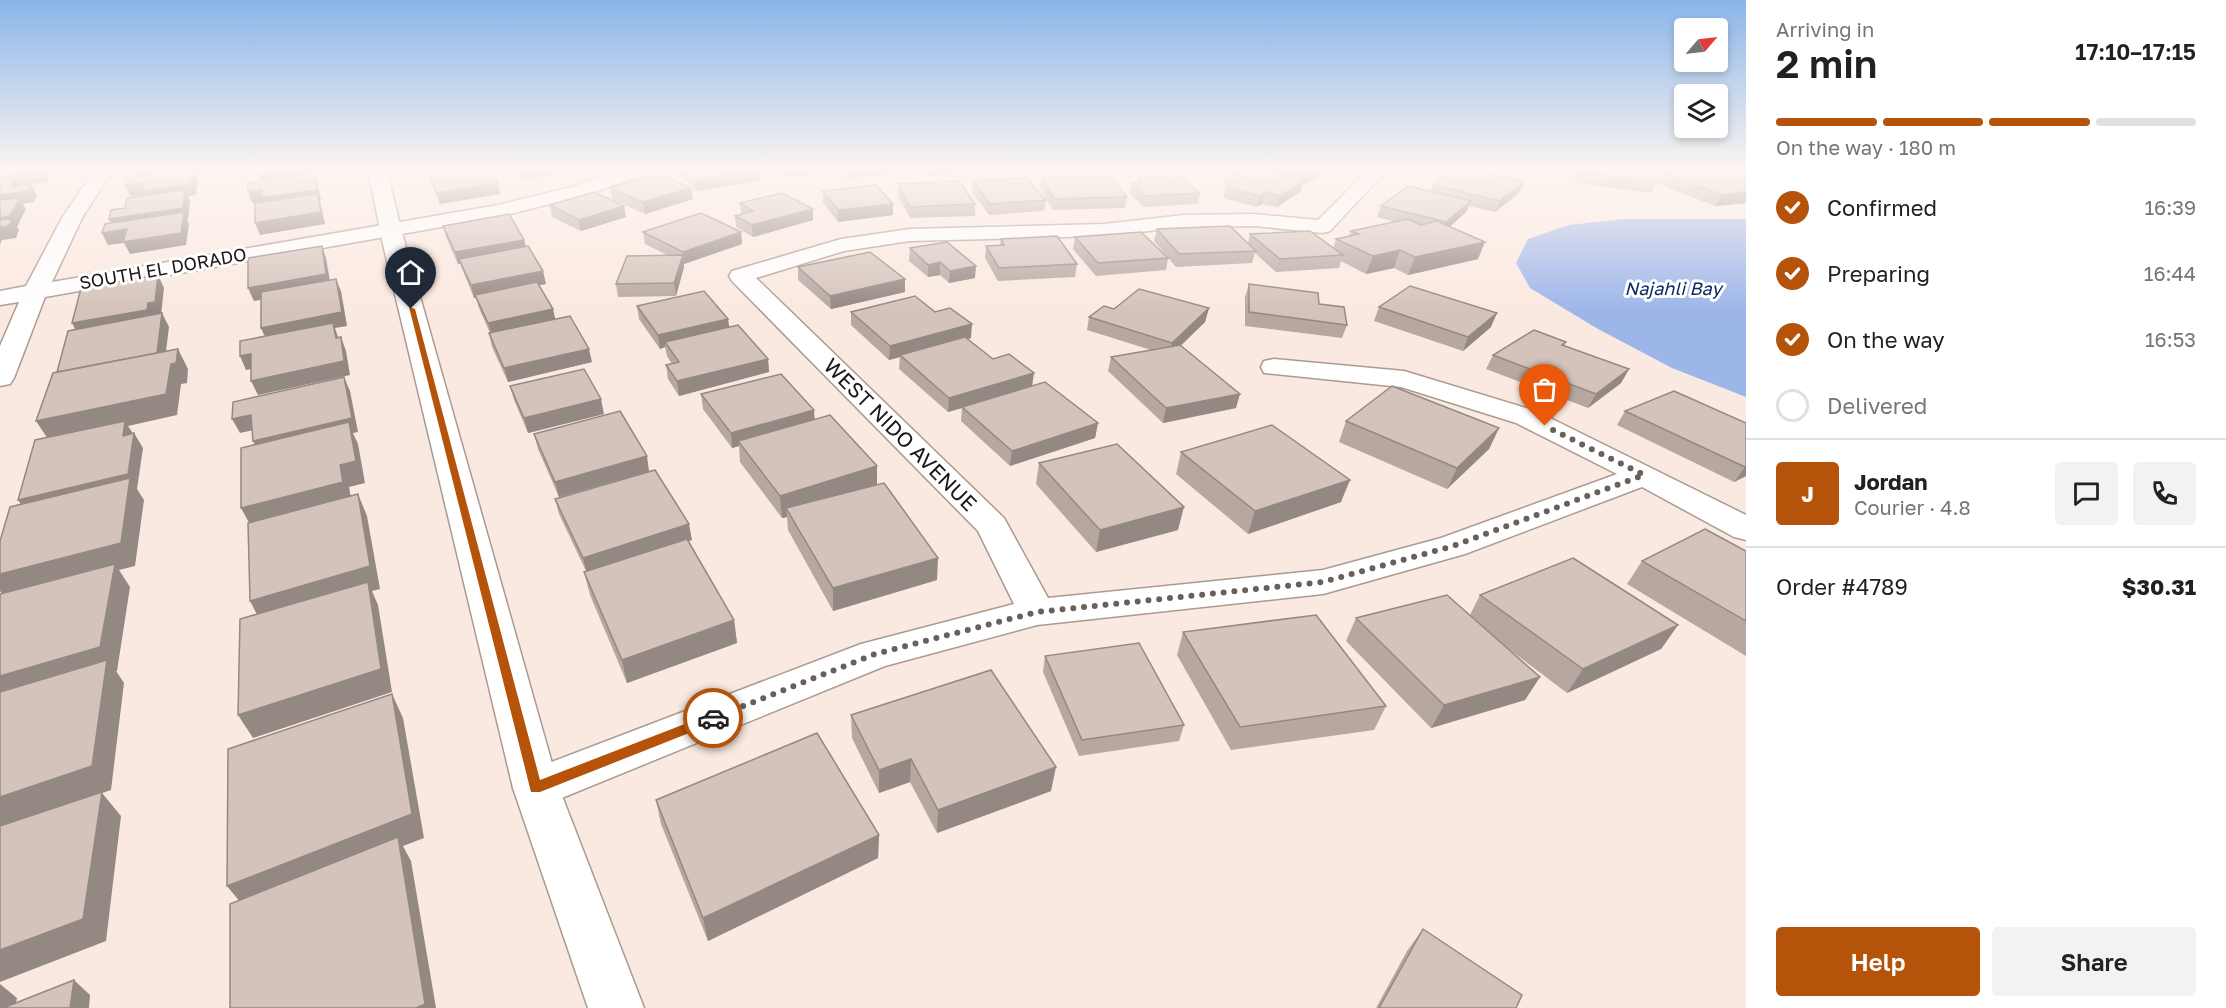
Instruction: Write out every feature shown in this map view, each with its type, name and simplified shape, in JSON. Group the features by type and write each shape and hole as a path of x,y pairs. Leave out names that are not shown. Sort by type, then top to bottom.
{"street":[{"path":"0,378 34,292 74,216"},
{"path":"388,216 536,788 616,1008"},
{"name":"SOUTH EL DORADO","path":"0,298 468,216"},
{"name":"WEST NIDO AVENUE","path":"1037,612 992,526 740,276 841,245 910,235 1081,231 1184,221 1254,220 1323,227 1334,216"},
{"path":"1274,367 1404,379 1526,417 1644,475 1746,529"},
{"path":"536,788 875,654 1037,612 1323,582 1453,546 1644,475"}],"water":[{"name":"Najahli Bay","path":"1624,219 1746,219 1746,397 1672,368 1598,329 1530,288 1516,263 1528,239 1569,225"}],"building":[{"path":"110,216 129,216 109,219"},
{"path":"157,216 183,216 181,233 123,242 127,229 102,233 105,224"},
{"path":"255,216 297,216 255,223"},
{"path":"498,216 510,216 524,240 455,252 443,226"},
{"path":"571,216 592,216 579,220"},
{"path":"692,216 707,216 741,232 683,252 643,232"},
{"path":"735,216 786,216 752,225"},
{"path":"1422,216 1453,216 1446,222"},
{"path":"12,219 9,226 0,227 0,220"},
{"path":"1408,219 1421,225 1437,221 1485,242 1415,257 1400,250 1373,256 1336,239 1359,234 1351,231"},
{"path":"1230,226 1256,251 1179,254 1157,229"},
{"path":"1310,231 1343,255 1280,259 1250,234"},
{"path":"1141,232 1168,258 1098,263 1075,237"},
{"path":"1057,236 1077,264 999,268 986,246 1004,245 1001,239"},
{"path":"947,242 976,266 950,271 940,262 928,265 910,248"},
{"path":"322,246 326,274 248,288 248,258"},
{"path":"528,246 543,271 471,285 459,259"},
{"path":"870,252 905,279 830,296 798,267"},
{"path":"683,255 674,283 616,284 627,256"},
{"path":"158,275 155,302 148,303 147,310 72,323 81,288"},
{"path":"336,279 342,312 261,328 261,292"},
{"path":"537,282 553,309 488,323 475,295"},
{"path":"1249,284 1318,293 1319,304 1344,307 1347,325 1249,312"},
{"path":"1410,286 1497,313 1468,337 1379,307"},
{"path":"1139,289 1209,308 1172,343 1089,317 1104,306 1114,309"},
{"path":"704,291 728,319 658,335 637,306"},
{"path":"915,296 935,312 950,308 972,324 890,346 851,312"},
{"path":"162,313 157,353 57,372 68,331"},
{"path":"570,316 589,349 504,368 489,333"},
{"path":"333,323 336,338 341,337 344,361 251,381 251,354 240,356 240,341"},
{"path":"738,325 768,359 677,381 666,365 679,362 665,342"},
{"path":"1534,330 1566,342 1562,345 1629,369 1596,394 1493,355"},
{"path":"965,337 993,359 1009,354 1034,373 949,398 900,355"},
{"path":"1180,345 1240,394 1166,408 1111,357"},
{"path":"178,349 176,363 171,364 166,394 36,421 53,373"},
{"path":"584,369 601,399 524,418 510,386"},
{"path":"781,374 814,410 731,433 701,394"},
{"path":"344,377 352,418 253,441 251,415 232,419 233,402"},
{"path":"1045,382 1098,423 1012,451 962,407"},
{"path":"1392,386 1499,428 1457,468 1346,421"},
{"path":"1674,391 1746,423 1745,467 1625,411"},
{"path":"620,411 647,456 555,482 534,434"},
{"path":"830,415 877,466 780,496 738,441"},
{"path":"125,421 123,436 134,433 128,474 18,500 35,440"},
{"path":"349,422 356,461 340,465 343,482 241,508 241,448"},
{"path":"1272,425 1350,480 1255,511 1181,452"},
{"path":"1117,444 1184,507 1100,530 1039,463"},
{"path":"655,470 689,524 583,558 555,499"},
{"path":"130,478 121,543 0,574 0,541 10,507"},
{"path":"884,483 938,558 833,588 786,508"},
{"path":"358,494 370,566 250,601 248,523"},
{"path":"1705,529 1746,551 1746,621 1642,561"},
{"path":"687,539 734,620 622,660 584,572"},
{"path":"1573,558 1678,625 1583,669 1480,595"},
{"path":"115,564 100,647 0,676 0,594"},
{"path":"368,582 381,669 238,715 240,619"},
{"path":"1447,595 1540,677 1444,705 1356,618"},
{"path":"1316,615 1386,706 1240,727 1183,632"},
{"path":"1139,643 1184,725 1082,740 1045,656"},
{"path":"107,660 92,766 0,797 0,692"},
{"path":"991,670 1056,767 938,810 911,759 879,770 851,715"},
{"path":"392,694 412,814 227,886 228,749"},
{"path":"817,733 879,835 703,918 656,800"},
{"path":"102,792 83,919 0,950 0,826"},
{"path":"398,837 425,1004 416,1008 230,1008 230,904"},
{"path":"1423,929 1522,995 1516,1008 1379,1008"},
{"path":"74,980 70,1008 3,1008"}],"way so far":[{"path":"713,718 875,654 1037,612 1323,582 1453,546 1644,475 1545,426"}],"route":[{"path":"411,309 536,788 713,718"}]}
